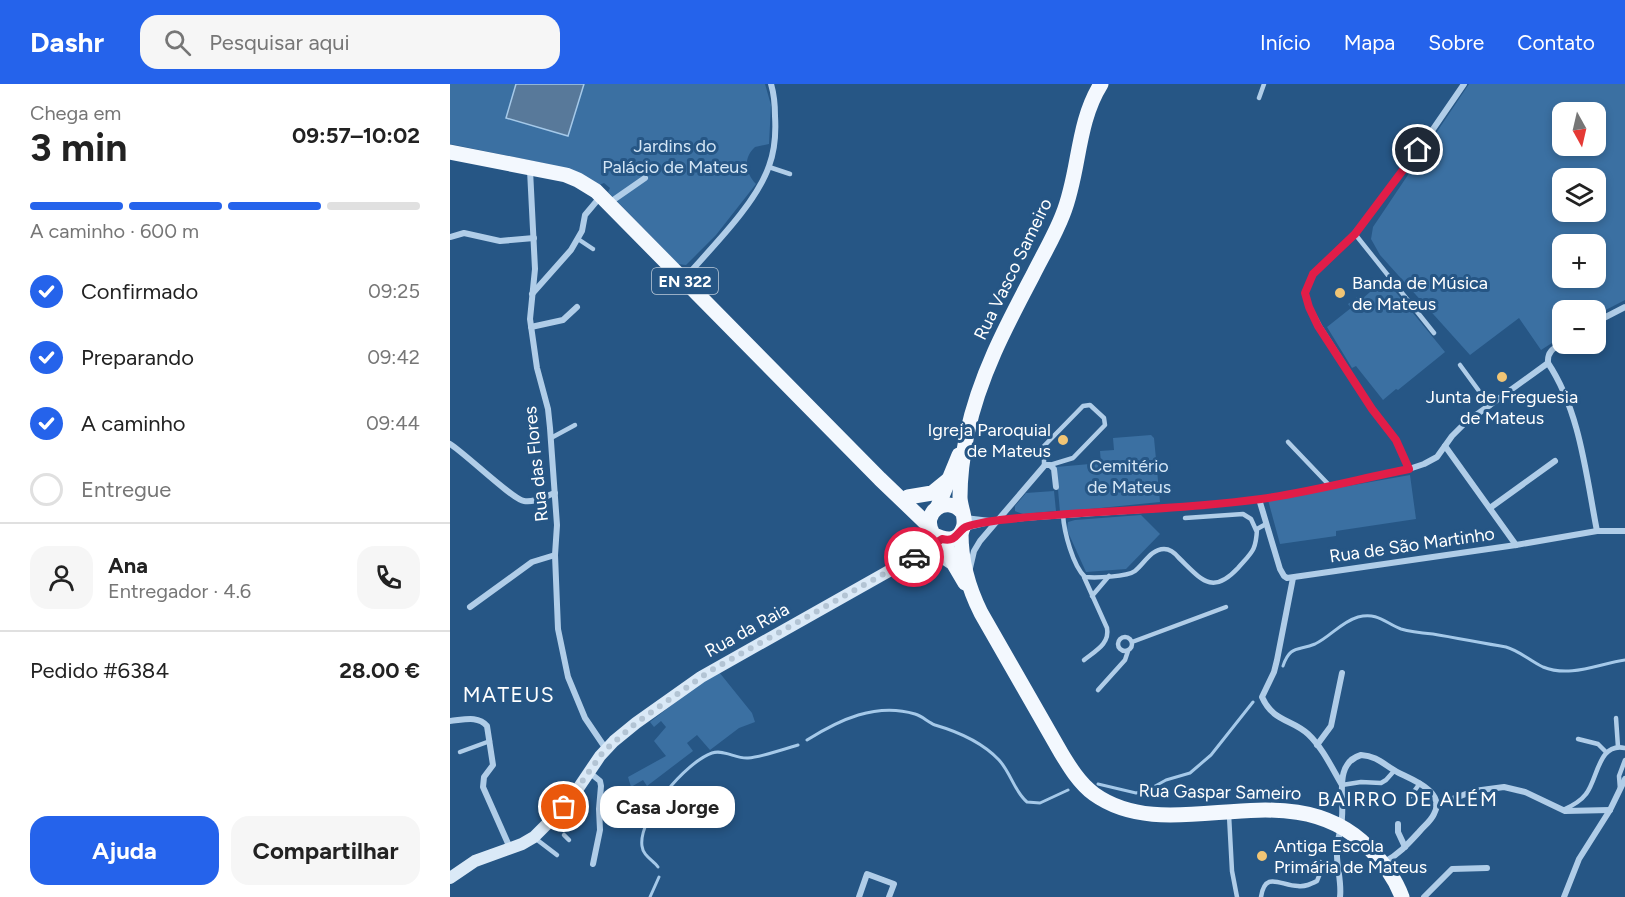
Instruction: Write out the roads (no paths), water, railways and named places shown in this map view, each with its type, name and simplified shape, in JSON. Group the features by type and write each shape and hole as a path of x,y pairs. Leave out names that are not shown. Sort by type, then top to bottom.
{"main road":[{"name":"Rua Vasco Sameiro","path":"967,435 977,397 997,346 1064,213 1084,122 1101,84"},
{"name":"EN 322","path":"450,152 575,178 605,199 936,533"},
{"path":"967,435 929,520 973,595"},
{"path":"967,435 960,492 963,555 973,595"},
{"name":"EN 322","path":"880,479 908,497 936,508 948,504 954,505 963,523"},
{"path":"908,497 932,493 949,479"},
{"path":"936,533 952,539 963,523"},
{"path":"908,560 936,533"},
{"name":"Rua da Raia","path":"450,878 475,861 534,837 552,822 569,802 606,749 636,723 705,674 922,552 936,533"},
{"path":"922,552 940,556 955,566"},
{"name":"Rua Gaspar Sameiro","path":"973,595 1060,751 1072,770 1093,793 1110,803 1134,811 1157,814 1290,811 1316,816 1341,826 1359,838 1383,863 1402,897"}],"street":[{"path":"684,280 744,208 769,167 776,124 771,84"},
{"path":"1409,469 1396,440 1368,403 1318,326 1306,300 1307,287 1313,274 1355,234 1430,135 1464,84"},
{"name":"Rua das Flores","path":"530,167 535,277 531,327 537,368 548,409 551,438 558,532 555,555 556,605 564,663 585,718 606,749"},
{"path":"532,294 567,256 582,231 585,215 605,199 645,178"},
{"path":"450,237 464,233 500,241 534,238"},
{"path":"531,327 562,320 577,307"},
{"path":"1606,317 1625,307"},
{"path":"1552,350 1548,356 1548,363 1563,389 1577,433 1597,531"},
{"path":"963,523 1165,509 1259,499 1409,469 1430,461 1458,430 1548,363"},
{"path":"450,444 493,477 515,498 526,502 555,493"},
{"path":"1445,446 1516,545"},
{"path":"1490,508 1555,461"},
{"path":"973,595 970,570 972,556 980,541 1047,465 1054,469 1056,487"},
{"path":"1259,499 1280,569 1284,576 1293,578 1274,672 1262,697 1276,716 1304,730 1317,745 1342,785"},
{"path":"963,523 998,520"},
{"name":"Rua de São Martinho","path":"1293,578 1597,531 1625,531"},
{"path":"471,607 532,562 555,555"},
{"path":"1317,745 1331,726 1341,673"},
{"path":"450,721 481,720 487,726 493,765 484,777 483,788 510,848"},
{"path":"1340,897 1341,878 1337,851 1341,826 1342,785 1346,767 1358,756 1365,755 1378,759 1394,771 1420,783 1433,794 1436,805 1431,818 1405,847 1383,863"},
{"path":"589,772 600,781 602,786 599,809 600,830 592,864"},
{"path":"1564,897 1579,859 1610,810 1625,779"},
{"path":"1436,805 1474,791 1504,787 1525,792 1563,810 1610,810"},
{"path":"1398,824 1398,832 1405,847"},
{"path":"1424,897 1452,869 1487,868"},
{"path":"859,897 867,874 894,884 889,897"}],"lane":[{"path":"1259,98 1264,84"},
{"path":"769,167 790,174"},
{"path":"1355,234 1434,333"},
{"path":"578,239 593,249"},
{"path":"1460,365 1490,406"},
{"path":"1090,405 1104,418 1105,425 1072,458 1047,465 1044,446 1083,406 1090,405"},
{"path":"551,438 575,425"},
{"path":"1288,442 1330,486"},
{"path":"1082,574 1089,578 1132,573 1155,552 1164,549 1172,551 1205,582 1219,583 1252,552 1257,542 1256,530 1250,517 1243,514 1185,518"},
{"path":"1063,515 1069,543 1107,628 1108,636 1105,642 1084,660"},
{"path":"1256,530 1259,526 1266,524"},
{"path":"1092,596 1109,576"},
{"path":"1098,690 1125,660 1132,642 1226,607"},
{"path":"1108,636 1119,640 1125,637 1130,638 1132,642"},
{"path":"1119,640 1120,649 1128,651"},
{"path":"1616,718 1618,747"},
{"path":"1578,739 1598,744 1606,752"},
{"path":"460,752 490,741"},
{"path":"1563,810 1586,795 1606,752 1618,747 1625,748"},
{"path":"1620,789 1620,776 1625,760"},
{"path":"1342,785 1361,782 1381,783 1394,771"},
{"path":"1410,797 1420,783"},
{"path":"1229,812 1232,871 1237,897"},
{"path":"564,835 569,840"},
{"path":"534,837 557,855"},
{"path":"1261,897 1264,885 1268,881 1274,880 1299,886 1310,885 1317,881 1321,872 1320,862"}],"waterway":[{"path":"1283,666 1295,650 1315,644 1346,622 1365,616 1376,617 1409,631 1506,647 1553,670 1574,671 1625,660"},
{"path":"1098,784 1136,793 1190,773 1211,755 1253,702"},
{"path":"807,740 858,715 886,710 900,711 918,715 935,725 970,738 985,748 1003,765 1019,793 1027,802 1040,803 1068,790"},
{"path":"658,867 643,849 643,834 648,821 666,792 690,767 701,758 716,752 748,758 798,745"},
{"path":"650,897 659,877"}],"place":[{"name":"Banda de Música de Mateus","path":"1340,293"},
{"name":"Junta de Freguesia de Mateus","path":"1502,377"},
{"name":"Igreja Paroquial de Mateus","path":"1063,440"},
{"name":"Casa Jorge","path":"564,807"},
{"name":"Antiga Escola Primária de Mateus","path":"1262,856"}],"district":[{"name":"MATEUS","path":"509,695"},
{"name":"BAIRRO DE ALÉM","path":"1408,799"}],"park label":[{"name":"Jardins do Palácio de Mateus","path":"675,156"},
{"name":"Cemitério de Mateus","path":"1129,476"}]}
